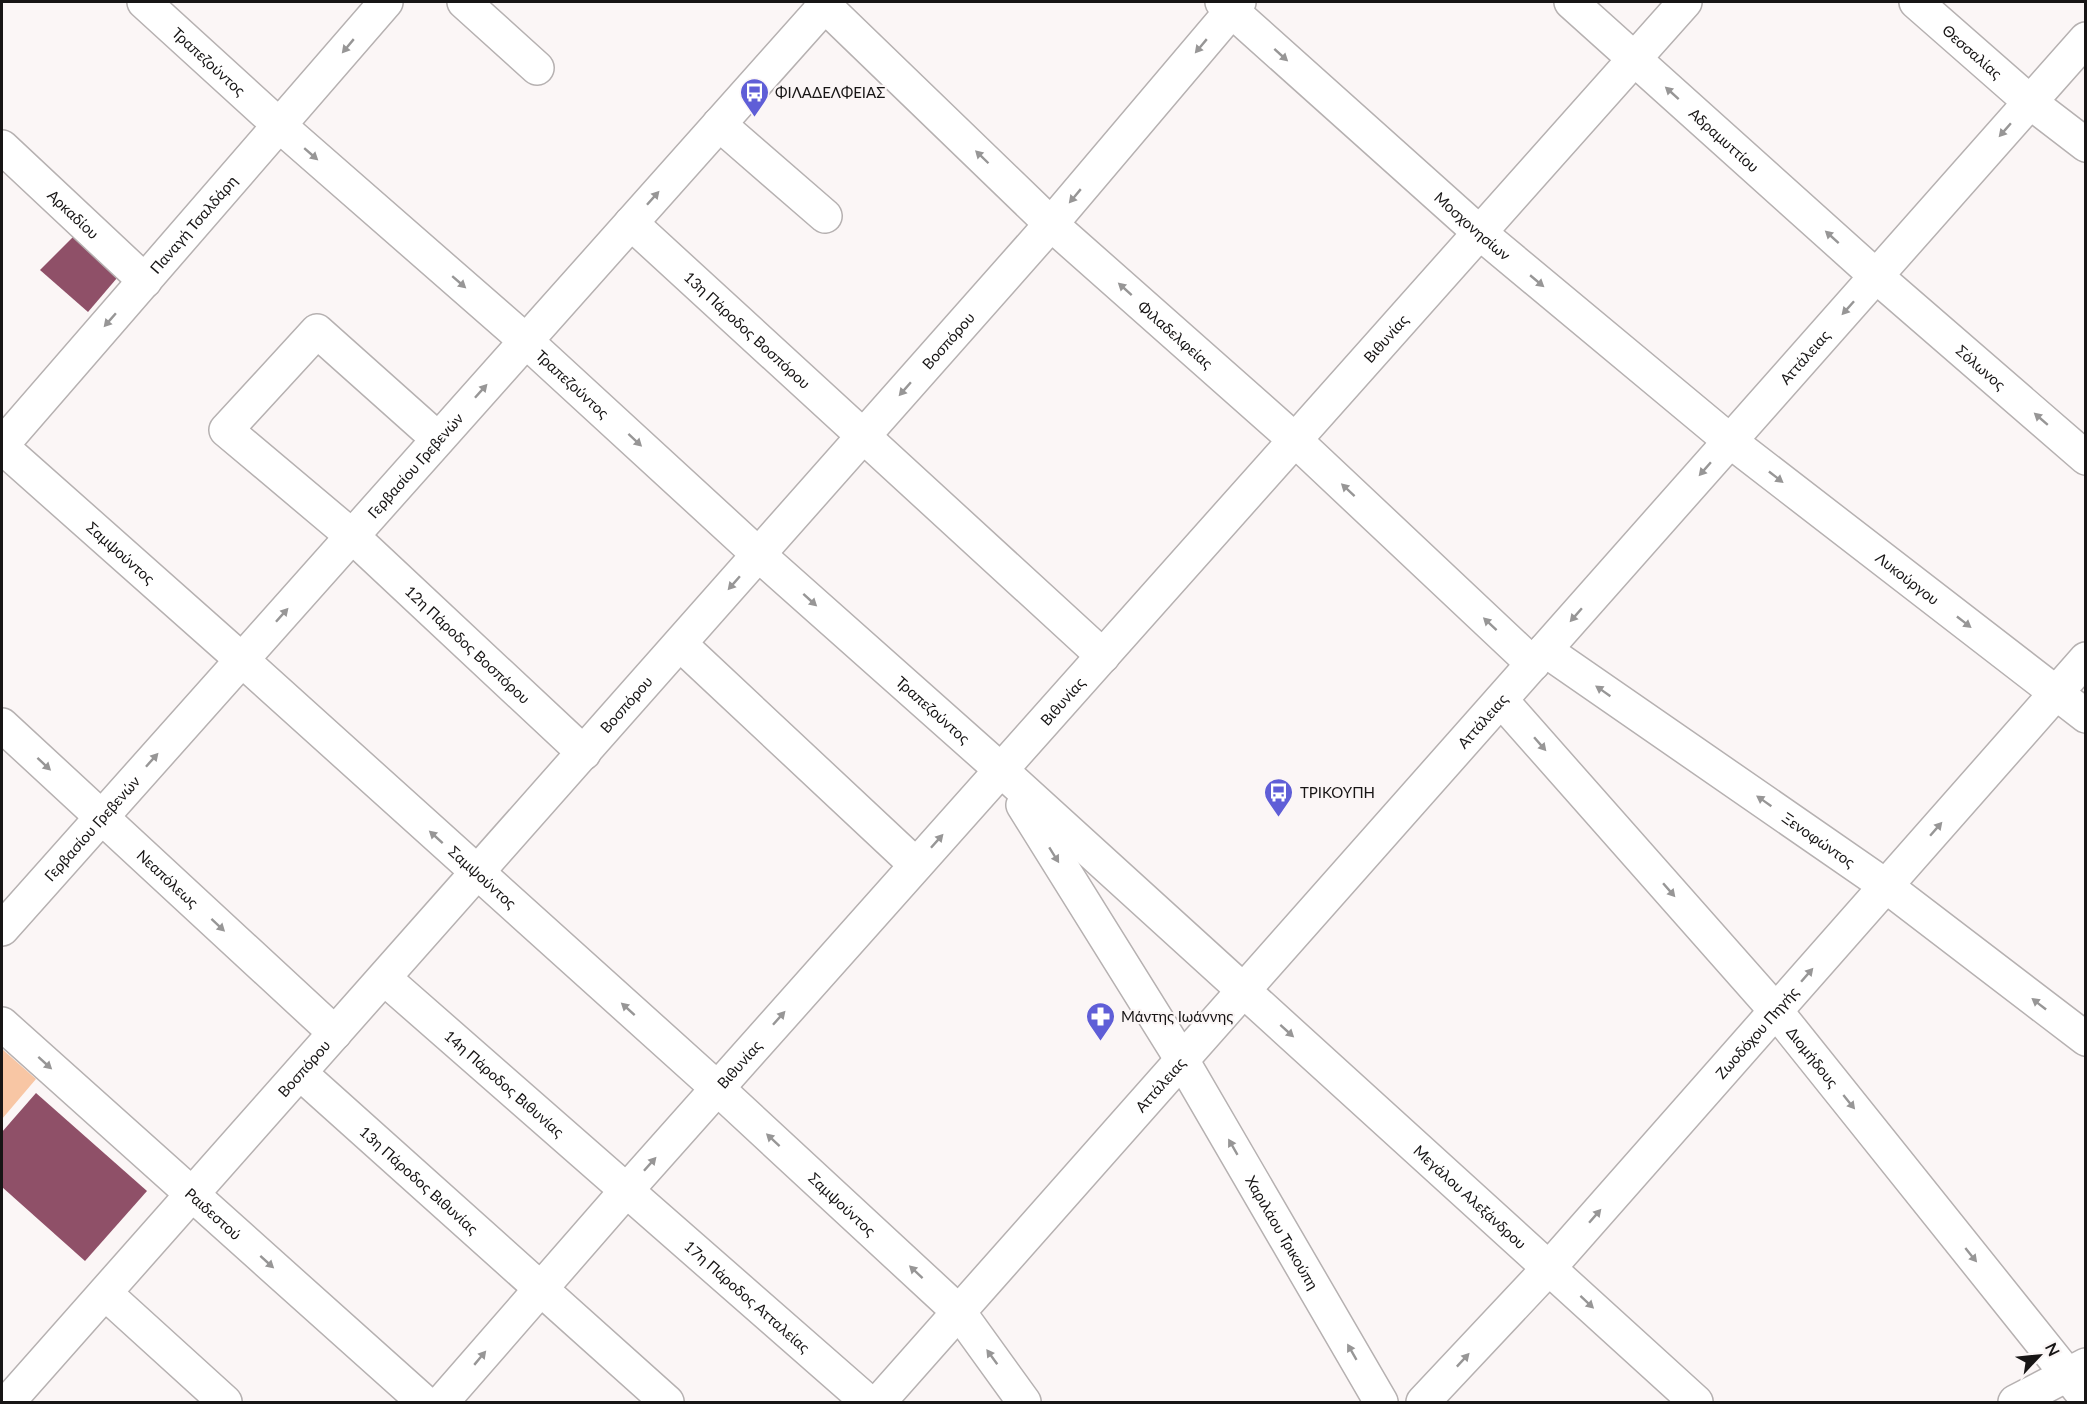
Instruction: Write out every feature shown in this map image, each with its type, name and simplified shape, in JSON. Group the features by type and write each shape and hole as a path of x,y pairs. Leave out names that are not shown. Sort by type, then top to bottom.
{"street":[{"name":"Τραπεζούντος","path":"144,2 280,126 526,341 759,555 1001,770 1243,991"},
{"name":"Παναγή Τσαλδάρη","path":"2,446 386,2"},
{"path":"464,2 537,68"},
{"name":"Αδραμυττίου","path":"1571,2 1876,276"},
{"name":"Βιθυνίας","path":"442,1402 539,1288 1685,2"},
{"name":"Θεσσαλίας","path":"1916,2 2030,102 2085,145"},
{"name":"Γερβασίου Γρεβενών","path":"2,929 719,124 824,3"},
{"name":"Φιλαδελφείας","path":"824,3 1051,224 1539,657"},
{"name":"Βοσπόρου","path":"17,1399 105,1293 1051,224 1230,4"},
{"name":"Μοσχονησίων","path":"1230,4 1480,233 1730,441"},
{"name":"Αττάλειας","path":"879,1402 2085,39"},
{"path":"719,124 825,216"},
{"name":"Αρκαδίου","path":"2,147 145,281"},
{"name":"13η Πάροδος Βοσπόρου","path":"631,223 1103,656"},
{"name":"Σόλωνος","path":"1876,276 2085,458"},
{"name":"12η Πάροδος Βοσπόρου","path":"438,439 317,331 226,430 352,536 584,753"},
{"name":"Λυκούργου","path":"1730,441 2085,716"},
{"name":"Σαμψούντος","path":"2,446 717,1088 959,1312 1024,1402"},
{"path":"680,644 916,865"},
{"name":"Ξενοφώντος","path":"1539,657 1886,886 2085,1040"},
{"name":"Ζωοδόχου Πηγής","path":"1424,1402 1550,1268 2085,659"},
{"name":"Διομήδους","path":"1501,700 1776,1011 2079,1379"},
{"name":"Νεαπόλεως","path":"2,725 335,1033"},
{"name":"Τραπεζούντος","path":"1001,770 1182,1060"},
{"name":"14η Πάροδος Βιθυνίας","path":"384,978 626,1191"},
{"name":"Μεγάλου Αλεξάνδρου","path":"1243,991 1696,1402"},
{"name":"Ραιδεστού","path":"2,1024 424,1402"},
{"name":"Χαριλάου Τρικούπη","path":"1182,1060 1381,1402"},
{"name":"13η Πάροδος Βιθυνίας","path":"300,1073 667,1402"},
{"name":"17η Πάροδος Ατταλείας","path":"626,1191 868,1402"},
{"path":"105,1293 225,1402"},
{"path":"2015,1402 2079,1379"}],"shaded area":[{"path":"2,1049 36,1079 2,1119"}],"building":[{"path":"78,232 123,271 88,312 40,270"},
{"path":"36,1093 147,1191 85,1261 2,1187 2,1132"}],"place":[{"name":"ΦΙΛΑΔΕΛΦΕΙΑΣ","path":"754,118"},
{"name":"ΤΡΙΚΟΥΠΗ","path":"1279,818"},
{"name":"Μάντης Ιωάννης","path":"1100,1042"}]}
